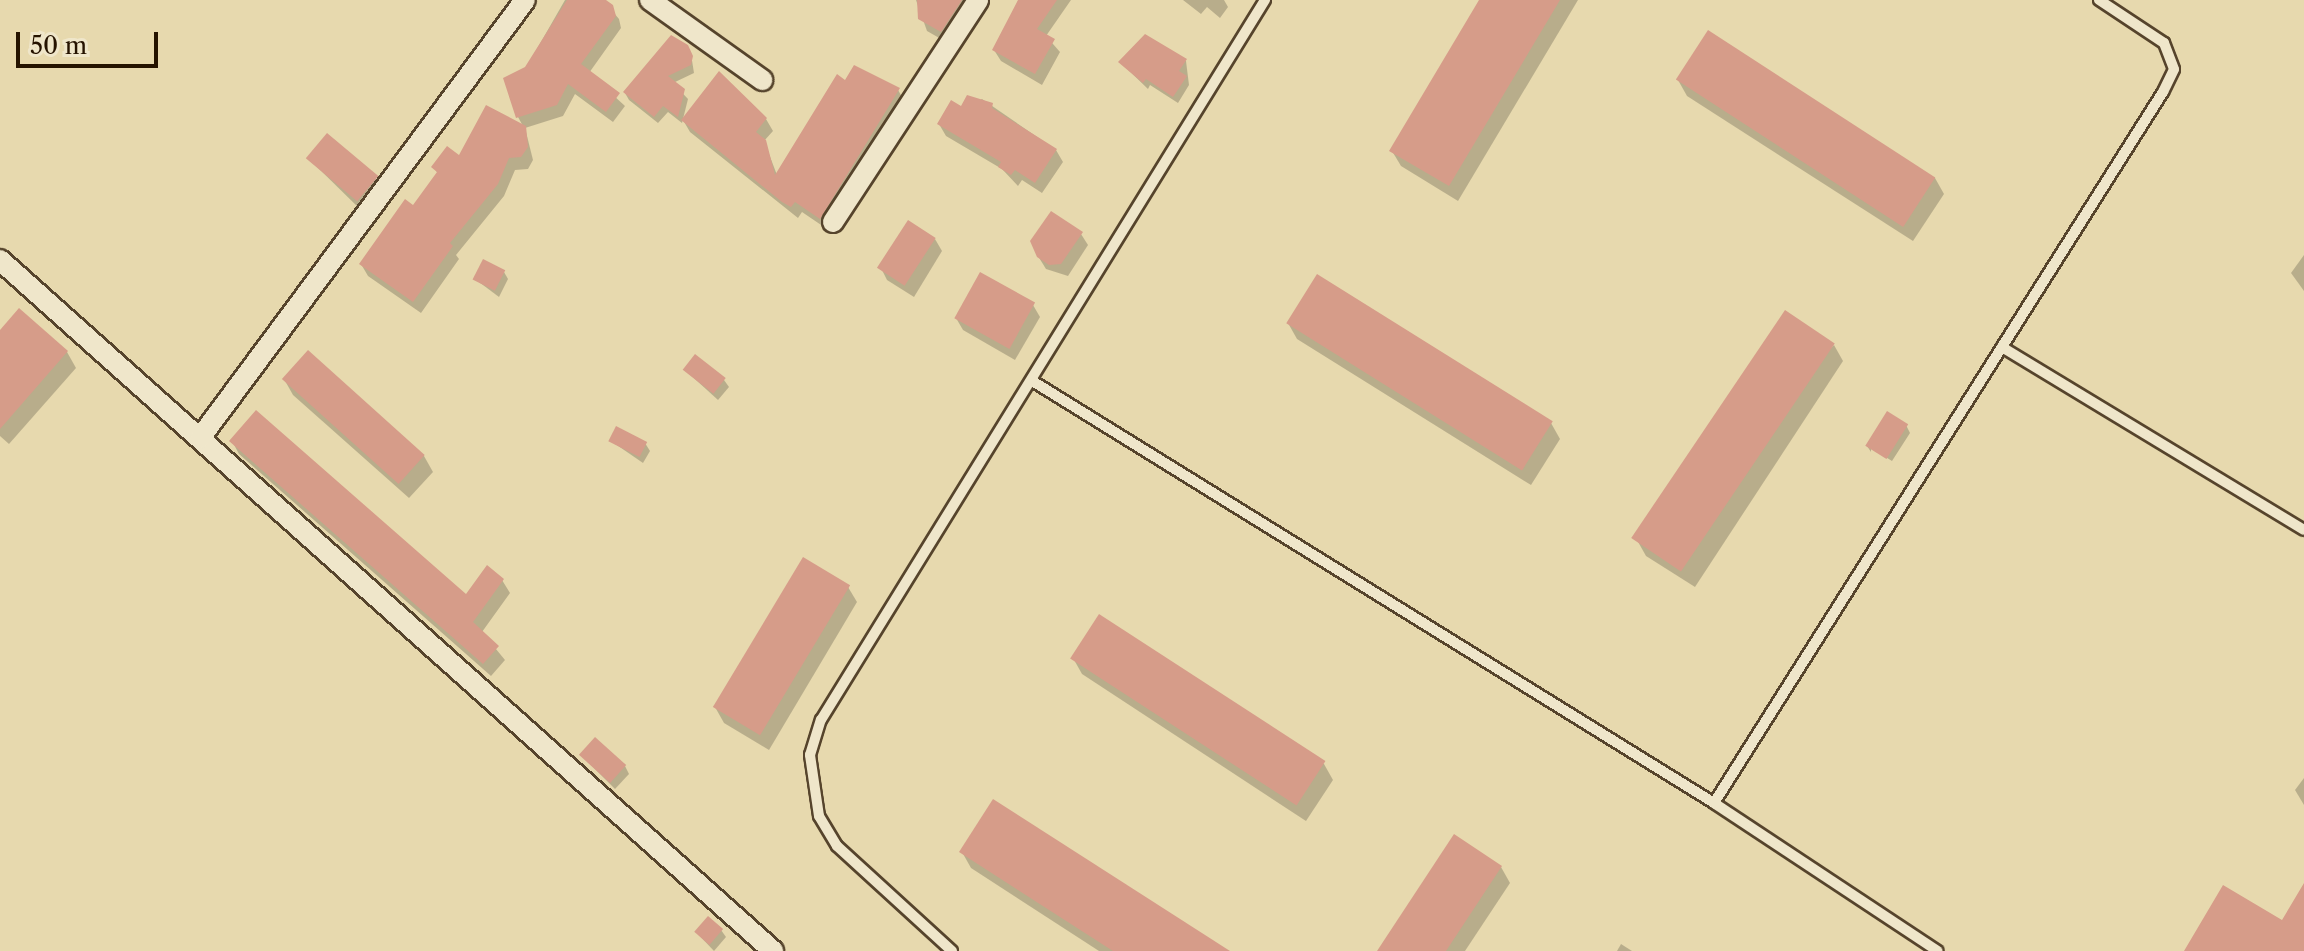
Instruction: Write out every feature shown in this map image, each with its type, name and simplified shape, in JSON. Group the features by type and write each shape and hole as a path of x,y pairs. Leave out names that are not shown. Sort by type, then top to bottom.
{"street":[{"path":"200,438 525,0"},
{"path":"650,0 762,80"},
{"path":"833,222 978,0"},
{"path":"0,260 773,951"}],"lane":[{"path":"952,951 837,846 819,816 810,755 821,720 1034,382 1265,0"},
{"path":"1714,803 2174,69 2164,43 2099,0"},
{"path":"2002,347 2304,530"},
{"path":"1034,382 1714,803 1938,951"}],"building":[{"path":"567,0 606,0 613,5 616,16 581,64 620,93 606,112 568,84 557,105 516,118 503,78 525,67"},
{"path":"917,0 962,0 941,32 918,19"},
{"path":"1018,0 1057,0 1037,29 1055,39 1035,74 992,50"},
{"path":"1479,0 1560,0 1449,186 1389,151"},
{"path":"1708,30 1935,178 1903,227 1676,79"},
{"path":"1145,34 1187,59 1179,71 1187,76 1173,97 1146,79 1143,83 1118,62"},
{"path":"671,35 688,45 693,56 691,65 668,76 685,89 678,117 663,106 654,117 623,92"},
{"path":"854,65 900,88 820,219 795,202 791,207 782,202 681,120 719,71 767,118 756,132 766,140 775,175 837,74 845,80"},
{"path":"967,95 993,103 992,108 1057,149 1035,183 1015,170 1011,175 998,167 1001,162 937,124 951,100 961,106"},
{"path":"486,105 526,126 528,147 521,157 509,158 498,184 450,243 453,246 413,302 359,264 405,199 413,205 437,172 431,167 447,146 459,155"},
{"path":"327,133 378,176 357,201 306,158"},
{"path":"1051,211 1083,232 1061,264 1049,265 1037,257 1030,241"},
{"path":"908,220 936,238 905,286 877,268"},
{"path":"483,259 505,270 495,291 473,279"},
{"path":"980,272 1035,303 1009,349 954,318"},
{"path":"1317,274 1553,421 1522,471 1286,323"},
{"path":"19,308 68,351 0,429 0,330"},
{"path":"1785,310 1835,344 1681,572 1631,538"},
{"path":"308,350 425,455 399,484 282,379"},
{"path":"695,354 726,378 713,394 683,370"},
{"path":"256,410 466,594 487,565 504,579 473,622 499,646 483,664 229,441"},
{"path":"1887,411 1908,424 1886,459 1865,446"},
{"path":"616,426 647,442 639,457 608,441"},
{"path":"803,557 850,585 760,735 713,707"},
{"path":"1099,614 1325,761 1297,806 1070,658"},
{"path":"595,737 626,765 610,783 579,755"},
{"path":"993,799 1230,951 1113,951 959,852"},
{"path":"1454,834 1502,866 1446,951 1377,951"},
{"path":"2304,883 2304,951 2184,951 2223,885 2282,920"},
{"path":"708,916 723,929 709,945 694,932"}]}
